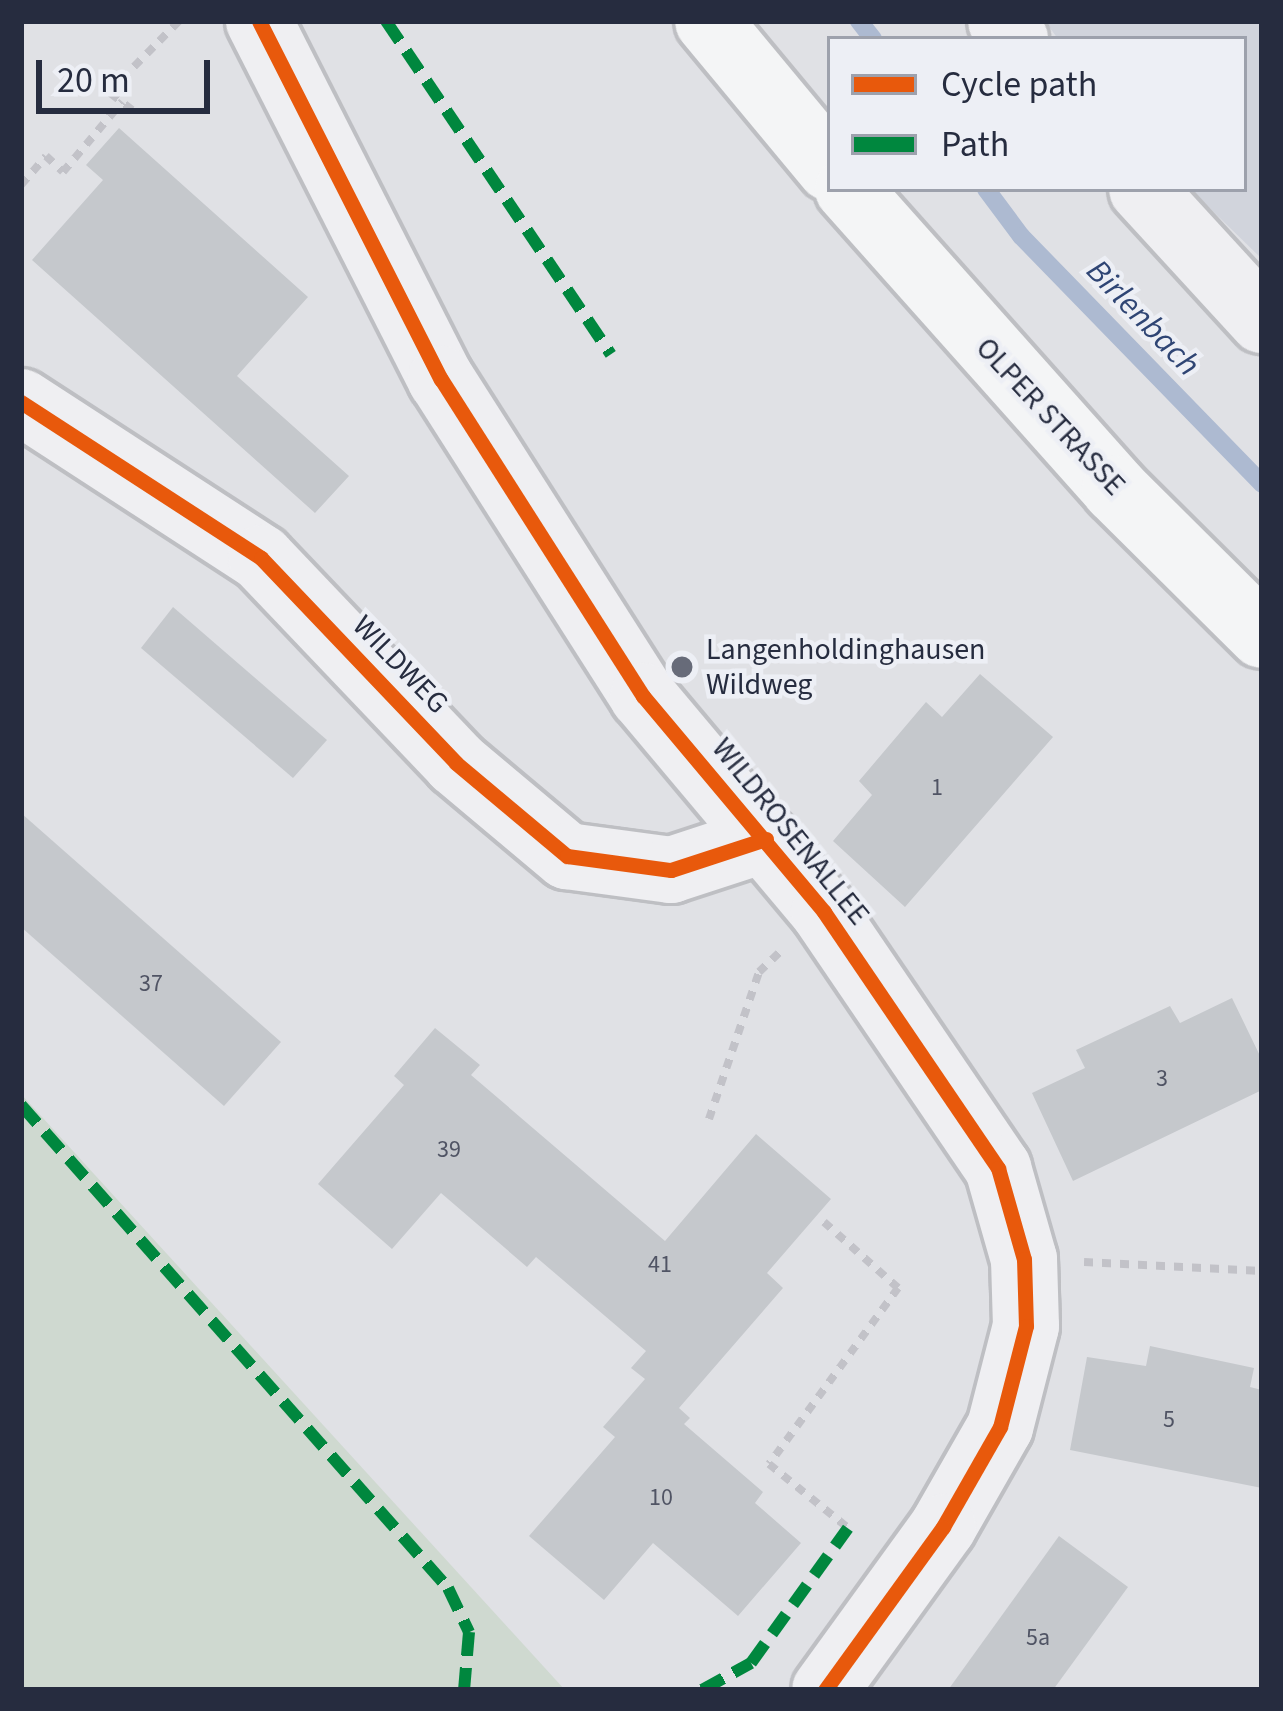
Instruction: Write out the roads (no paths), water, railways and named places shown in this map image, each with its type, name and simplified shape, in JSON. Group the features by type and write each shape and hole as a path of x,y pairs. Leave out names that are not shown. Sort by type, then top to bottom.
{"main road":[{"path":"709,21 827,164"},
{"name":"OLPER STRASSE","path":"851,192 1115,489 1262,635"}],"street":[{"name":"WILDROSENALLEE","path":"249,27 441,379 643,696 824,912 998,1168 1024,1259 1026,1326 1000,1427 944,1527 825,1690"},
{"path":"1145,192 1262,320"},
{"name":"WILDWEG","path":"21,402 260,558 457,763 567,856 670,870 766,839"}],"waterway":[{"name":"Birlenbach","path":"859,21 871,36"},
{"name":"Birlenbach","path":"988,192 1021,236 1262,484"}],"place":[{"name":"Langenholdinghausen Wildweg","path":"682,667"}]}
